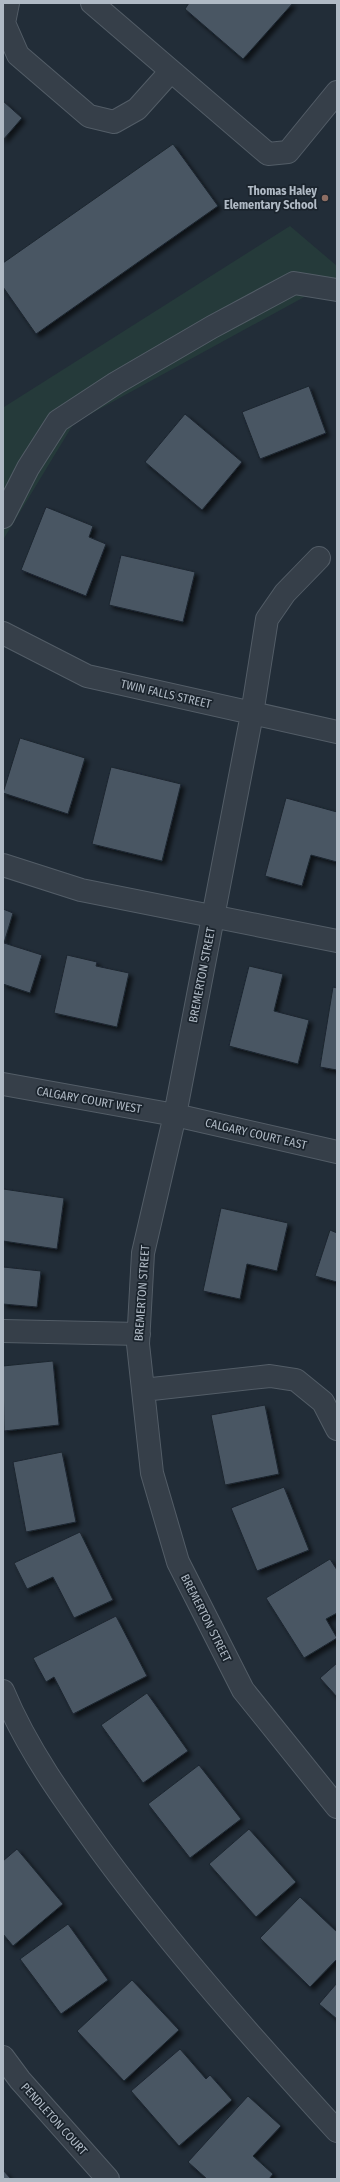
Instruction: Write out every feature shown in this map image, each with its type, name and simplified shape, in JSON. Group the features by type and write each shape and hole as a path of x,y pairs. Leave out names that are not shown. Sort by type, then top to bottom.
{"street":[{"path":"8,3 4,23 18,55 89,116 114,122 137,109 171,70"},
{"path":"92,3 268,154 288,152 337,92"},
{"path":"3,517 28,468 58,421 116,383 198,335 294,283 337,290"},
{"name":"BREMERTON STREET","path":"319,558 285,593 267,619 252,714 213,916 174,1115 143,1253 139,1334 143,1390 152,1472 178,1562 243,1690 337,1807"},
{"name":"TWIN FALLS STREET","path":"3,633 87,676 337,732"},
{"path":"3,865 81,890 337,940"},
{"name":"CALGARY COURT WEST","path":"3,1084 174,1115"},
{"name":"CALGARY COURT EAST","path":"174,1115 337,1152"},
{"path":"3,1331 139,1334"},
{"path":"143,1390 270,1376 296,1380 324,1402 337,1429"},
{"path":"3,1691 16,1722 64,1800 136,1898 269,2056 337,2131"},
{"name":"PENDLETON COURT","path":"3,2056 20,2080 108,2179"}],"green space":[{"path":"290,226 337,266 337,279 74,423 3,540 4,407"}],"building":[{"path":"189,3 293,3 243,59 185,9"},
{"path":"3,101 22,118 3,140"},
{"path":"173,144 218,206 36,334 3,287 3,263"},
{"path":"309,386 326,433 260,459 242,412"},
{"path":"185,414 242,462 202,510 145,462"},
{"path":"46,507 93,526 89,537 106,544 86,596 21,570"},
{"path":"121,555 195,572 183,622 109,605"},
{"path":"20,738 85,758 68,814 3,793"},
{"path":"111,767 181,784 162,861 92,844"},
{"path":"286,798 337,812 337,862 311,855 302,886 265,876"},
{"path":"3,909 13,913 4,943 42,955 30,993 3,984"},
{"path":"67,955 97,962 96,966 129,973 117,1027 54,1013"},
{"path":"249,966 283,974 274,1011 309,1020 298,1064 229,1046"},
{"path":"333,987 337,988 337,1070 320,1067"},
{"path":"3,1189 64,1198 57,1249 3,1241"},
{"path":"221,1208 288,1223 277,1271 247,1264 240,1299 203,1291"},
{"path":"330,1230 337,1233 337,1282 315,1276"},
{"path":"3,1267 41,1271 37,1307 3,1304"},
{"path":"53,1361 59,1425 4,1431 3,1366"},
{"path":"265,1405 279,1474 225,1485 211,1415"},
{"path":"62,1452 76,1522 26,1532 13,1462"},
{"path":"284,1487 309,1550 257,1571 231,1508"},
{"path":"80,1532 113,1600 74,1618 53,1577 27,1589 14,1563"},
{"path":"330,1559 337,1570 337,1613 326,1619 337,1638 304,1658 266,1598"},
{"path":"116,1616 147,1676 73,1714 54,1677 46,1682 33,1658"},
{"path":"337,1663 337,1697 320,1678"},
{"path":"147,1693 188,1751 143,1783 101,1725"},
{"path":"199,1765 241,1819 190,1858 148,1804"},
{"path":"249,1829 296,1882 256,1917 209,1864"},
{"path":"17,1849 63,1904 13,1946 3,1934 3,1861"},
{"path":"300,1897 337,1932 337,1959 310,1987 260,1938"},
{"path":"68,1924 108,1980 61,2014 20,1959"},
{"path":"132,1980 179,2030 124,2081 77,2031"},
{"path":"337,1983 337,2019 319,2004"},
{"path":"180,2049 206,2079 210,2075 232,2100 179,2146 131,2091"},
{"path":"248,2096 281,2126 253,2156 273,2174 269,2179 207,2179 188,2162"},
{"path":"3,2170 11,2179 3,2179"}],"place":[{"name":"Thomas Haley Elementary School","path":"325,198"}]}
